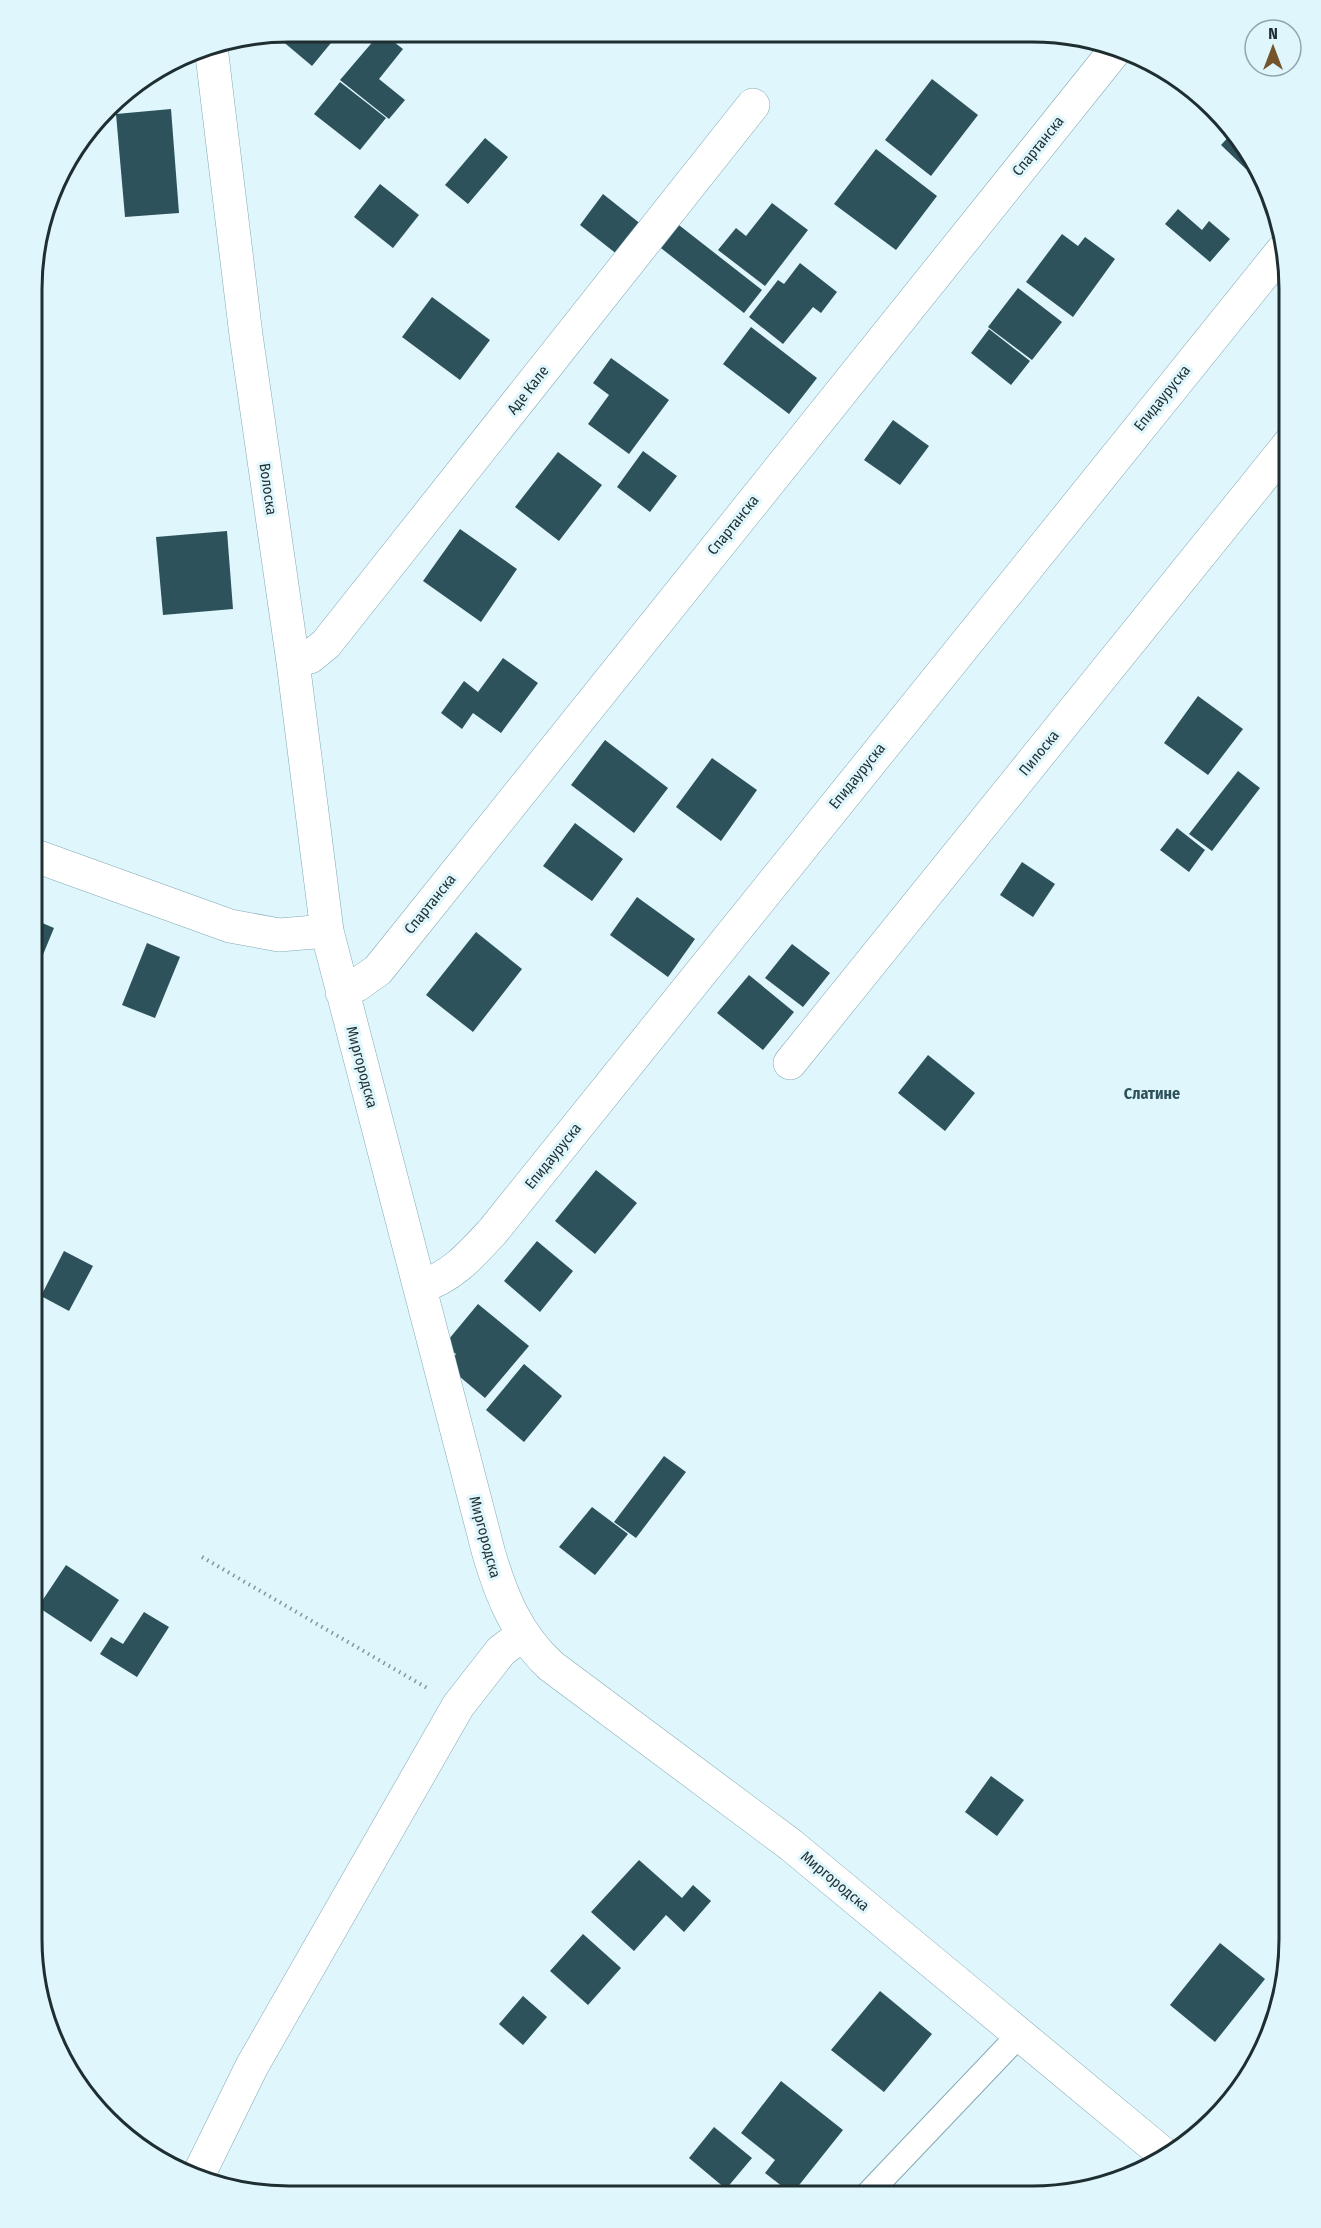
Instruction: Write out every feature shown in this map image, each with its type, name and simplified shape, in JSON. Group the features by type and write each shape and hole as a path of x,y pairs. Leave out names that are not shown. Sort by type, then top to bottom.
{"street":[{"name":"Волоска","path":"212,54 246,334 293,662 327,931"},
{"name":"Спартанска","path":"342,992 357,986 378,970 1111,55"},
{"name":"Аде Кале","path":"293,662 310,657 326,644 753,105"},
{"name":"Епидауруска","path":"420,1287 437,1282 454,1271 493,1231 1277,257"},
{"name":"Пилоска","path":"790,1063 1279,456"},
{"path":"42,858 230,926 279,935 327,931"},
{"name":"Миргородска","path":"327,931 489,1554 503,1599 522,1635 551,1666 791,1845 1159,2150"},
{"path":"201,2169 252,2066 458,1706 495,1657 522,1635"}],"lane":[{"path":"876,2186 1020,2034"}],"path":[{"path":"202,1557 458,1706"}],"building":[{"path":"284,42 332,42 312,66"},
{"path":"372,42 394,42 403,49 379,79 405,100 389,119 340,80"},
{"path":"932,79 978,115 931,176 885,140"},
{"path":"340,82 386,118 360,150 314,114"},
{"path":"171,109 179,213 125,217 116,114"},
{"path":"485,138 508,157 468,204 445,185"},
{"path":"1227,138 1247,168 1246,169 1221,145"},
{"path":"876,149 937,196 896,250 834,204"},
{"path":"380,184 419,215 393,248 354,217"},
{"path":"603,194 642,225 618,255 580,225"},
{"path":"772,203 808,230 765,286 718,250 736,228 746,236"},
{"path":"1178,209 1202,230 1209,221 1230,239 1210,262 1165,224"},
{"path":"675,222 762,290 744,313 657,245"},
{"path":"1062,234 1078,246 1085,237 1115,259 1073,317 1026,282"},
{"path":"800,263 837,292 821,313 813,307 783,344 749,317 778,280 784,284"},
{"path":"1018,288 1062,322 1032,360 988,327"},
{"path":"432,297 490,340 460,380 402,337"},
{"path":"751,327 817,378 789,414 723,364"},
{"path":"989,329 1030,361 1011,385 971,353"},
{"path":"611,358 669,400 629,454 588,424 609,395 593,383"},
{"path":"893,420 929,446 900,485 864,460"},
{"path":"643,451 677,476 650,512 617,487"},
{"path":"558,452 602,485 559,541 515,507"},
{"path":"460,529 517,569 481,622 423,581"},
{"path":"227,531 233,609 163,615 156,537"},
{"path":"503,658 538,683 501,733 473,713 462,729 441,713 464,681 478,692"},
{"path":"1198,696 1243,729 1208,775 1164,743"},
{"path":"605,740 668,788 634,833 571,785"},
{"path":"712,758 757,790 721,841 676,807"},
{"path":"1238,771 1260,788 1212,851 1189,834"},
{"path":"575,823 623,859 592,901 543,866"},
{"path":"1177,828 1205,850 1189,872 1160,850"},
{"path":"1022,862 1055,884 1033,917 1000,895"},
{"path":"637,897 695,939 668,977 610,935"},
{"path":"42,923 54,928 42,957"},
{"path":"476,932 522,969 473,1032 426,995"},
{"path":"147,943 180,957 155,1018 122,1005"},
{"path":"792,944 830,973 803,1007 765,978"},
{"path":"749,975 794,1012 763,1050 717,1013"},
{"path":"928,1055 975,1093 945,1131 898,1093"},
{"path":"596,1170 637,1203 595,1254 555,1221"},
{"path":"537,1241 573,1271 540,1312 504,1281"},
{"path":"64,1251 93,1266 69,1311 42,1297"},
{"path":"478,1304 529,1346 485,1398 447,1366 456,1354 444,1345"},
{"path":"524,1364 562,1396 524,1442 486,1410"},
{"path":"664,1456 686,1472 636,1538 614,1522"},
{"path":"592,1507 628,1534 595,1575 559,1547"},
{"path":"66,1565 119,1600 91,1642 42,1610 42,1601"},
{"path":"144,1612 169,1627 137,1677 100,1654 111,1637 123,1644"},
{"path":"991,1776 1024,1800 997,1836 965,1812"},
{"path":"639,1860 682,1898 693,1885 711,1901 684,1932 666,1915 634,1951 591,1912"},
{"path":"583,1934 621,1968 588,2005 550,1971"},
{"path":"1220,1943 1265,1979 1215,2042 1170,2005"},
{"path":"880,1991 932,2034 884,2092 831,2050"},
{"path":"523,1996 547,2017 523,2045 499,2024"},
{"path":"781,2081 843,2130 798,2186 782,2186 765,2173 775,2160 741,2133"},
{"path":"714,2127 752,2158 729,2186 722,2186 689,2158"}],"district":[{"name":"Слатине","path":"1152,1093"}]}
